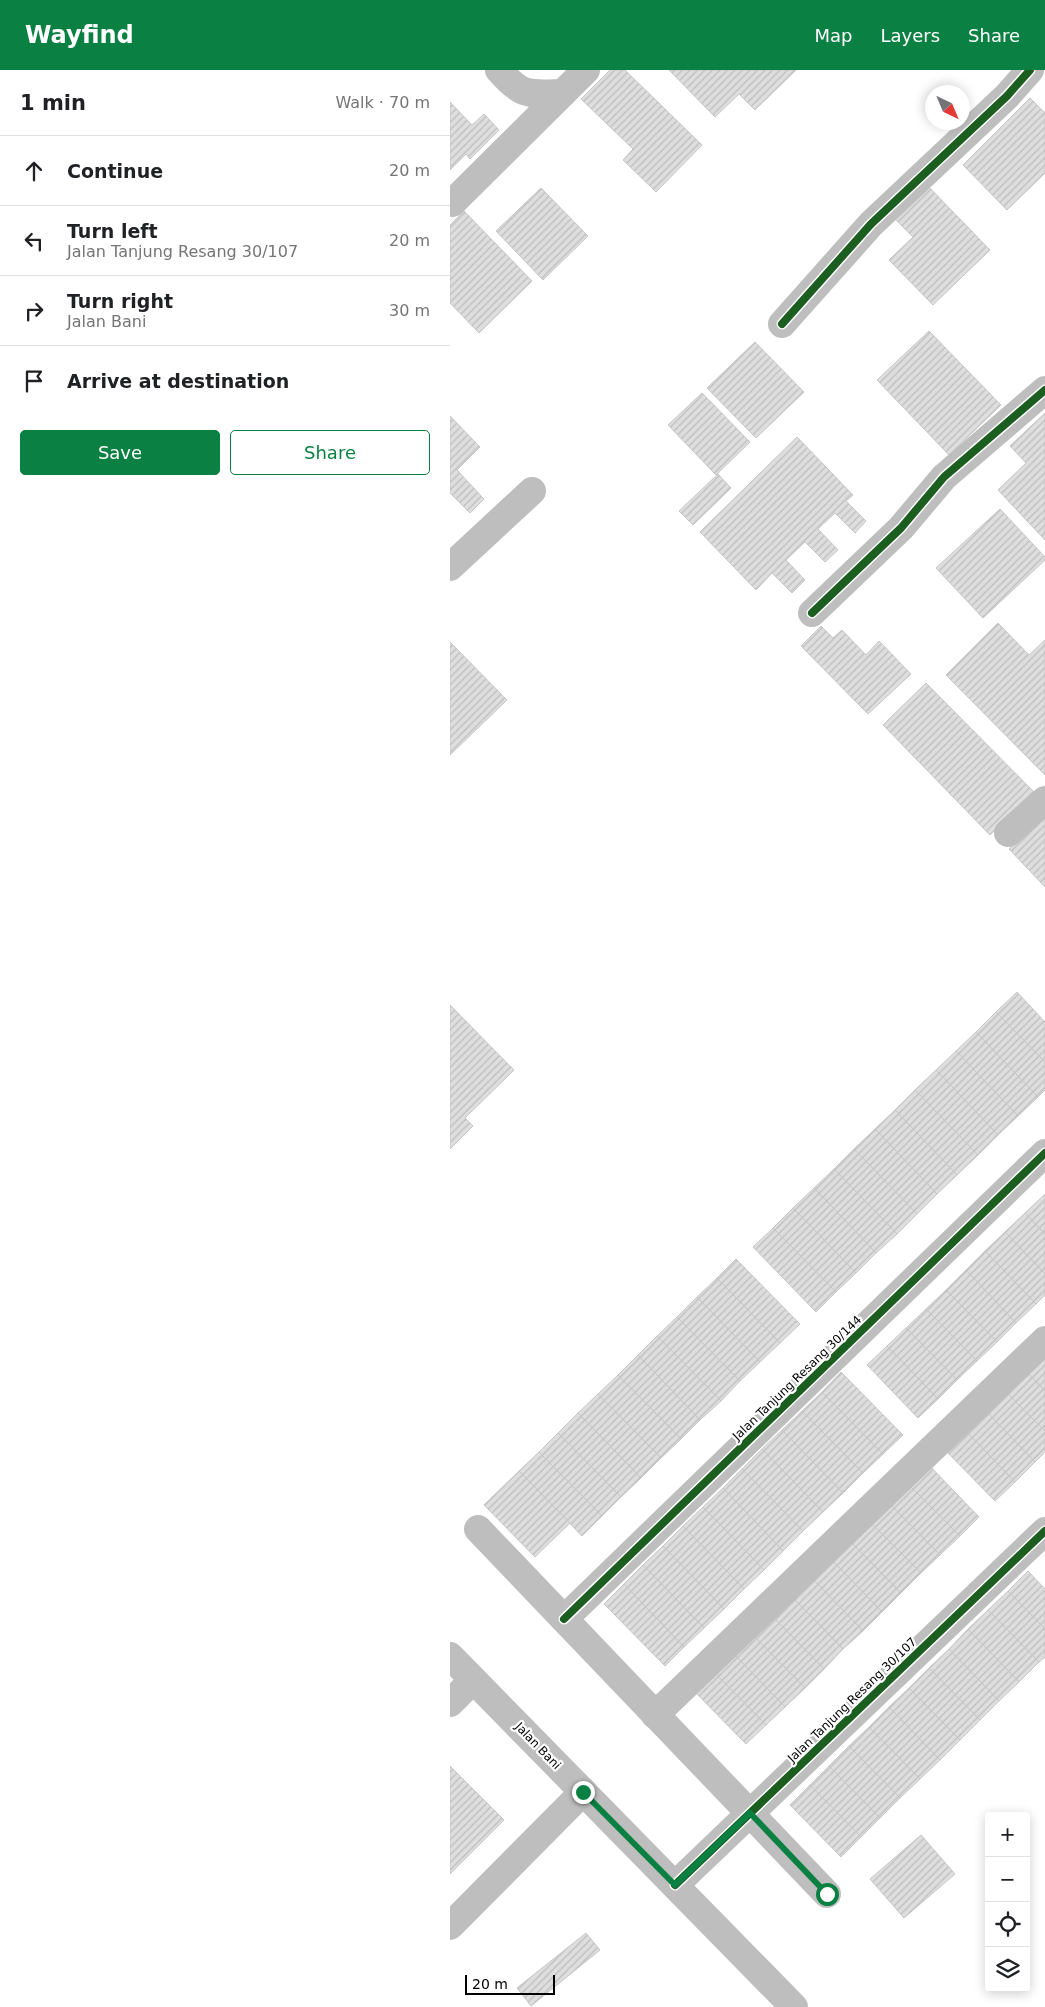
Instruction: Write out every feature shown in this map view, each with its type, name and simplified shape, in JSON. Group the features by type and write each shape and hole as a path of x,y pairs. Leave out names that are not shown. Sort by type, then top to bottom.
{"street":[{"path":"499,70 513,87 532,94 563,93"},
{"path":"452,203 586,70"},
{"path":"782,324 871,224 1000,102 1030,70"},
{"path":"812,613 901,528 944,477 1045,390"},
{"path":"450,567 532,491"},
{"path":"1008,833 1045,800"},
{"name":"Jalan Tanjung Resang 30/144","path":"564,1619 1045,1153"},
{"path":"655,1714 1045,1340"},
{"path":"478,1529 827,1894"},
{"name":"Jalan Tanjung Resang 30/107","path":"675,1885 1045,1531"},
{"name":"Jalan Bani","path":"450,1656 794,2007"},
{"path":"450,1703 473,1680"},
{"path":"450,1926 583,1792"}],"building":[{"path":"610,70 625,70 702,145 656,192 623,160 633,149 581,99"},
{"path":"669,70 796,70 755,110 739,94 715,117"},
{"path":"1030,98 1045,113 1045,173 1007,210 963,165"},
{"path":"450,102 472,125 484,114 499,130 470,159 466,154 450,170"},
{"path":"925,183 990,250 933,305 889,260 913,237 891,215"},
{"path":"541,188 588,236 543,280 496,231"},
{"path":"464,211 532,281 479,333 450,303 450,225"},
{"path":"929,331 1001,405 949,455 877,380"},
{"path":"755,342 804,392 756,438 707,388"},
{"path":"702,393 750,442 716,475 668,425"},
{"path":"1045,413 1045,540 998,490 1026,463 1010,446"},
{"path":"450,416 480,447 457,470 484,499 470,513 450,493"},
{"path":"797,437 853,495 846,501 866,521 855,533 835,513 818,529 838,550 825,562 805,542 786,560 805,580 792,593 772,573 756,590 700,532"},
{"path":"718,474 731,488 693,525 679,511"},
{"path":"1000,509 1045,557 1045,560 983,618 936,568"},
{"path":"998,623 1029,655 1045,640 1045,775 946,675"},
{"path":"821,626 833,638 842,630 866,655 879,641 911,674 868,714 801,646"},
{"path":"450,642 507,700 450,755"},
{"path":"926,683 1034,792 990,835 883,725"},
{"path":"1045,815 1045,887 1009,849"},
{"path":"1017,992 1045,1022 1045,1062 996,1012"},
{"path":"450,1005 514,1070 465,1118 473,1126 450,1149"},
{"path":"996,1012 1045,1062 1045,1090 1038,1097 976,1032"},
{"path":"976,1032 1038,1097 1018,1116 956,1051"},
{"path":"956,1051 1018,1116 998,1135 936,1070"},
{"path":"936,1070 998,1135 978,1155 915,1090"},
{"path":"915,1090 978,1155 957,1175 895,1110"},
{"path":"895,1110 957,1175 937,1194 875,1129"},
{"path":"875,1129 937,1194 917,1214 854,1149"},
{"path":"854,1149 917,1214 897,1234 834,1169"},
{"path":"834,1169 897,1234 876,1253 814,1188"},
{"path":"814,1188 876,1253 856,1273 793,1208"},
{"path":"1045,1195 1045,1234 1025,1213"},
{"path":"793,1208 856,1273 836,1292 773,1228"},
{"path":"1025,1213 1045,1234 1045,1274 1005,1232"},
{"path":"773,1228 836,1292 816,1312 753,1247"},
{"path":"1005,1232 1045,1274 1045,1295 1036,1304 985,1251"},
{"path":"985,1251 1036,1304 1016,1323 966,1270"},
{"path":"736,1259 800,1324 780,1343 717,1278"},
{"path":"966,1270 1016,1323 997,1342 946,1290"},
{"path":"717,1278 780,1343 760,1362 697,1297"},
{"path":"946,1290 997,1342 977,1361 926,1309"},
{"path":"697,1297 760,1362 740,1381 677,1317"},
{"path":"926,1309 977,1361 957,1380 906,1328"},
{"path":"677,1317 740,1381 721,1401 657,1336"},
{"path":"906,1328 957,1380 938,1399 887,1346"},
{"path":"657,1336 721,1401 700,1420 638,1355"},
{"path":"887,1346 938,1399 918,1418 867,1365"},
{"path":"1045,1350 1045,1391 1024,1369"},
{"path":"638,1355 700,1420 681,1439 618,1375"},
{"path":"1024,1369 1045,1391 1045,1431 1003,1389"},
{"path":"841,1372 903,1435 883,1454 822,1392"},
{"path":"618,1375 681,1439 661,1458 598,1394"},
{"path":"1003,1389 1045,1431 1045,1452 1035,1462 983,1408"},
{"path":"822,1392 883,1454 863,1473 802,1411"},
{"path":"598,1394 661,1458 641,1478 578,1413"},
{"path":"983,1408 1035,1462 1015,1482 963,1428"},
{"path":"802,1411 863,1473 843,1493 782,1430"},
{"path":"578,1413 641,1478 621,1497 558,1433"},
{"path":"963,1428 1015,1482 995,1501 943,1448"},
{"path":"782,1430 843,1493 823,1512 762,1449"},
{"path":"558,1433 621,1497 602,1516 539,1452"},
{"path":"762,1449 823,1512 803,1531 742,1469"},
{"path":"539,1452 602,1516 582,1536 519,1471"},
{"path":"927,1463 979,1517 960,1536 907,1483"},
{"path":"742,1469 803,1531 783,1551 723,1488"},
{"path":"519,1471 570,1523 535,1557 484,1505"},
{"path":"907,1483 960,1536 940,1555 888,1502"},
{"path":"723,1488 783,1551 764,1570 703,1507"},
{"path":"888,1502 940,1555 921,1573 868,1520"},
{"path":"703,1507 764,1570 744,1589 683,1526"},
{"path":"868,1520 921,1573 901,1593 849,1540"},
{"path":"683,1526 744,1589 724,1609 663,1546"},
{"path":"849,1540 901,1593 882,1612 830,1558"},
{"path":"663,1546 724,1609 704,1628 643,1565"},
{"path":"830,1558 882,1612 863,1631 811,1577"},
{"path":"643,1565 704,1628 684,1647 624,1584"},
{"path":"1028,1571 1045,1589 1045,1629 1008,1591"},
{"path":"811,1577 863,1631 843,1649 791,1596"},
{"path":"624,1584 684,1647 665,1666 604,1604"},
{"path":"1008,1591 1045,1629 1045,1657 1039,1662 988,1610"},
{"path":"791,1596 843,1649 824,1669 772,1616"},
{"path":"988,1610 1039,1662 1019,1682 968,1629"},
{"path":"772,1616 824,1669 805,1688 752,1634"},
{"path":"968,1629 1019,1682 999,1701 949,1649"},
{"path":"752,1634 805,1688 785,1707 733,1653"},
{"path":"949,1649 999,1701 980,1720 929,1668"},
{"path":"733,1653 785,1707 766,1725 714,1672"},
{"path":"929,1668 980,1720 960,1740 909,1688"},
{"path":"714,1672 766,1725 746,1744 694,1691"},
{"path":"909,1688 960,1740 940,1760 889,1707"},
{"path":"889,1707 940,1760 920,1779 869,1727"},
{"path":"869,1727 920,1779 900,1798 849,1746"},
{"path":"849,1746 900,1798 880,1818 829,1766"},
{"path":"450,1766 504,1820 450,1874"},
{"path":"829,1766 880,1818 861,1837 810,1785"},
{"path":"810,1785 861,1837 841,1857 790,1805"},
{"path":"921,1835 955,1874 904,1918 870,1879"},
{"path":"586,1933 600,1950 531,2006 517,1988"}],"cycle path":[{"path":"782,324 871,224 1007,96 1030,70"},
{"path":"812,613 901,528 944,477 1045,390"},
{"path":"564,1619 1045,1153"},
{"path":"675,1885 1045,1531"}],"route":[{"path":"583,1792 675,1885 750,1813 827,1894"}]}
